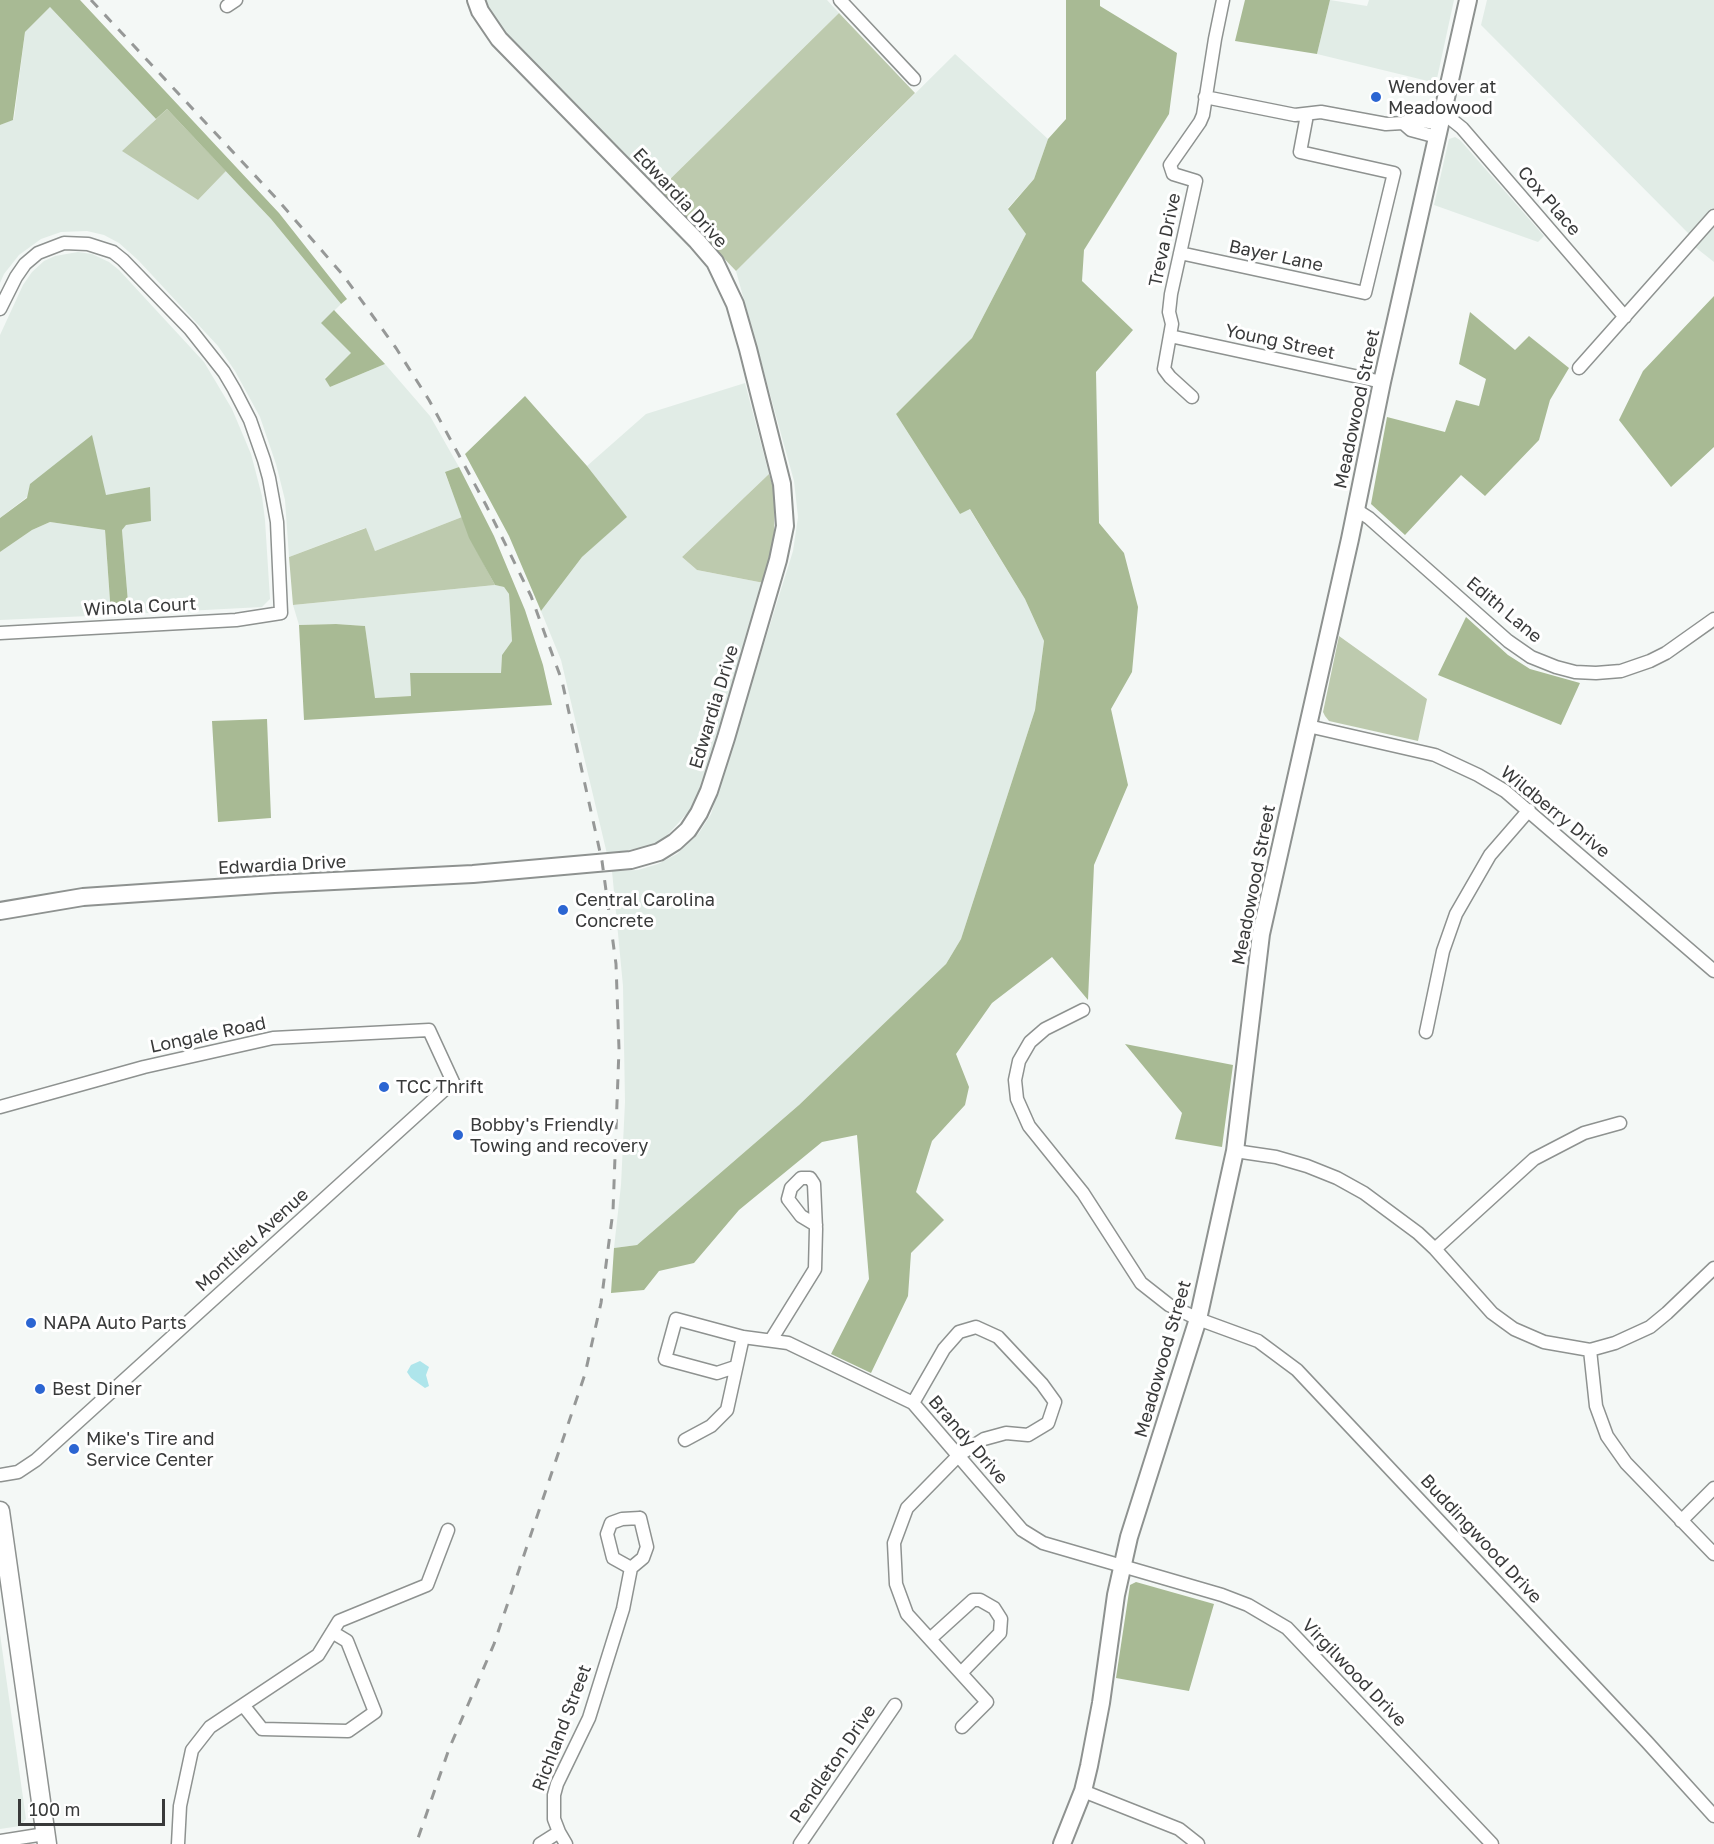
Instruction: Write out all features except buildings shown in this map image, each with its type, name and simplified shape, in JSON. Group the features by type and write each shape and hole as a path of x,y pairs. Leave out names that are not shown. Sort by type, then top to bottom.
{"main road":[{"path":"0,1511 46,1839"}],"street":[{"name":"Edwardia Drive","path":"0,911 83,897 473,874 632,860 659,852 675,842 688,830 699,813 709,791 726,738 778,560 785,526 782,484 748,349 735,304 715,262 499,39 480,11 477,0"},
{"path":"840,0 914,80"},
{"name":"Treva Drive","path":"1192,397 1164,369 1170,336 1171,294 1196,181 1173,174 1170,165 1200,123 1223,0"},
{"name":"Meadowood Street","path":"1062,1844 1083,1791 1099,1714 1111,1623 1129,1537 1198,1319 1235,1151 1261,934 1468,0"},
{"name":"Cox Place","path":"1205,97 1295,115 1321,112 1386,124 1403,123 1411,130 1440,124 1462,128 1625,317"},
{"name":"Bayer Lane","path":"1180,253 1365,293 1394,173 1300,152 1306,115"},
{"path":"1579,368 1714,216"},
{"name":"Winola Court","path":"0,309 20,271 38,253 64,243 88,244 113,252 123,260 190,329 218,364 234,389 250,420 264,460 277,522 281,613 246,619 0,633"},
{"name":"Young Street","path":"1170,336 1382,382"},
{"name":"Edith Lane","path":"1355,509 1369,518 1508,641 1531,657 1556,667 1575,672 1596,673 1621,670 1650,661 1666,653 1714,619"},
{"name":"Wildberry Drive","path":"1308,726 1435,756 1478,775 1505,791 1714,971"},
{"path":"1426,1032 1443,951 1456,914 1490,855 1529,810"},
{"name":"Buddingwood Drive","path":"1083,1010 1045,1029 1025,1050 1019,1061 1015,1080 1017,1100 1023,1116 1083,1193 1141,1283 1168,1305 1198,1319 1258,1341 1297,1370 1640,1733 1714,1816"},
{"name":"Longale Road","path":"0,1107 144,1067 273,1038 429,1030"},
{"name":"Montlieu Avenue","path":"0,1475 18,1472 36,1460 453,1082 429,1030"},
{"path":"1435,1249 1534,1159 1584,1133 1620,1123"},
{"path":"1235,1151 1276,1157 1307,1166 1337,1178 1364,1193 1394,1214 1435,1249 1492,1313 1514,1329 1544,1342 1590,1350 1615,1343 1650,1327 1714,1268"},
{"path":"771,1340 815,1269 816,1225"},
{"name":"Brandy Drive","path":"735,1367 717,1373 665,1359 676,1319 743,1337 788,1343 913,1403 1022,1530 1043,1543 1123,1566"},
{"path":"913,1403 944,1349 959,1332 976,1327 998,1337 1035,1375 1055,1402 1048,1423 1028,1435 1006,1433 984,1439 958,1455 907,1508 894,1543 896,1584 907,1614 987,1702 962,1727"},
{"path":"685,1440 711,1426 727,1410 743,1337"},
{"path":"1590,1350 1596,1406 1608,1436 1626,1463 1714,1554"},
{"path":"1681,1521 1714,1488"},
{"path":"178,1844 180,1806 192,1750 210,1727 318,1654 339,1621 428,1585 448,1530"},
{"name":"Virgilwood Drive","path":"1123,1566 1222,1595 1248,1605 1287,1628 1492,1844"},
{"name":"Richland Street","path":"566,1844 559,1832 552,1807 557,1784 589,1718 623,1609 631,1568"},
{"path":"930,1639 973,1600 980,1600 994,1608 1001,1619 1000,1633 961,1673"},
{"path":"243,1705 262,1729 348,1731 375,1712 347,1641 332,1632"},
{"name":"Pendleton Drive","path":"800,1844 895,1705"},
{"path":"1083,1791 1179,1829 1198,1844"},
{"path":"540,1844 559,1832"},
{"path":"0,1841 46,1839"}],"shaded area":[{"path":"486,0 827,0 839,13 659,190 512,41 493,16"},
{"path":"1330,0 1367,6 1369,0 1454,0 1436,83 1317,54"},
{"path":"1487,0 1714,0 1714,208 1689,234 1481,25"},
{"path":"50,7 156,119 123,151 198,200 226,171 271,219 341,304 322,323 352,353 325,378 330,387 385,364 430,416 459,467 445,473 462,517 375,551 365,528 289,557 285,500 260,417 235,371 218,346 138,260 119,243 104,235 87,231 61,232 41,239 19,255 0,283 0,125 14,119 25,32"},
{"path":"955,54 1048,139 1034,179 1008,208 1026,234 972,338 896,414 960,514 969,508 1025,599 1044,641 1035,710 961,939 946,964 799,1105 637,1245 614,1248 621,1185 625,1102 623,986 612,871 638,870 658,864 677,854 699,833 711,814 793,551 798,517 794,481 736,271"},
{"path":"1455,137 1544,236 1538,242 1434,205 1449,139"},
{"path":"1714,227 1714,262 1695,247"},
{"path":"78,252 92,254 119,270 204,362 232,409 251,454 262,496 270,599 262,607 129,614 122,530 150,487 106,496 27,497 0,518 0,335 23,285 32,272 44,261 55,256"},
{"path":"745,383 769,474 682,557 697,570 764,583 700,790 689,811 663,840 645,847 607,854 561,660 541,611 582,557 626,517 587,466 646,414"},
{"path":"50,522 105,530 111,615 0,620 0,552 32,530"},
{"path":"495,585 504,587 509,594 512,641 502,655 501,673 410,673 411,696 374,698 365,626 299,625 293,605"},
{"path":"0,1634 26,1819 20,1826 0,1829"}],"green space":[{"path":"0,0 80,0 279,213 347,299 341,304 271,219 167,109 156,119 50,7 25,32 13,120 0,125"},
{"path":"1066,0 1100,0 1100,6 1177,53 1169,114 1084,250 1082,281 1133,330 1096,372 1099,523 1124,553 1138,607 1132,672 1111,709 1128,785 1094,865 1088,1000 1052,957 992,1003 956,1054 969,1087 965,1105 932,1141 916,1192 944,1220 911,1253 908,1296 871,1373 831,1354 869,1279 857,1135 822,1142 739,1210 694,1263 659,1271 644,1290 611,1293 614,1248 637,1245 799,1105 946,964 961,939 1035,710 1044,641 1025,599 970,509 960,514 896,414 972,338 1026,234 1008,209 1034,179 1048,139 1066,119"},
{"path":"1245,0 1330,0 1317,54 1235,41"},
{"path":"839,13 915,93 736,271 659,190"},
{"path":"167,109 226,171 198,200 122,151"},
{"path":"1714,296 1714,447 1671,487 1619,420 1643,371"},
{"path":"334,310 385,364 330,387 325,379 351,353 321,323"},
{"path":"1470,312 1515,350 1529,336 1569,368 1550,400 1539,440 1485,496 1461,475 1405,535 1371,504 1387,417 1445,432 1456,400 1479,406 1486,379 1459,364"},
{"path":"525,396 587,466 627,517 582,557 541,611 509,536 465,454"},
{"path":"92,435 106,495 150,487 151,521 126,525 122,530 129,614 111,615 105,530 50,522 32,530 0,552 0,518 27,498 30,484"},
{"path":"459,467 494,536 525,610 543,665 552,705 304,720 299,625 365,626 375,698 411,696 410,673 501,673 502,655 512,641 509,594 504,587 495,585 469,538 445,472"},
{"path":"769,474 775,493 774,541 764,583 697,570 682,557"},
{"path":"462,517 470,538 495,585 293,605 289,557 366,528 375,551"},
{"path":"1466,617 1508,655 1530,669 1580,683 1561,725 1438,675"},
{"path":"1339,636 1427,699 1418,741 1329,721 1325,716 1323,712"},
{"path":"267,719 271,818 218,822 212,721"},
{"path":"1125,1044 1233,1065 1222,1147 1175,1139 1182,1113"},
{"path":"1136,1582 1214,1604 1189,1691 1116,1678 1130,1585"}],"water":[{"path":"420,1361 429,1367 426,1375 429,1386 425,1388 411,1378 407,1372 411,1365"}],"railway":[{"path":"91,0 276,198 343,275 396,348 429,400 486,505 531,596 562,681 602,861 616,964 619,1049 613,1211 601,1303 585,1374 494,1644 449,1749 416,1844"}],"place":[{"name":"Wendover at Meadowood","path":"1376,97"},
{"name":"Central Carolina Concrete","path":"563,910"},
{"name":"TCC Thrift","path":"384,1087"},
{"name":"Bobby's Friendly Towing and recovery","path":"458,1135"},
{"name":"NAPA Auto Parts","path":"31,1323"},
{"name":"Best Diner","path":"40,1389"},
{"name":"Mike's Tire and Service Center","path":"74,1449"}]}
